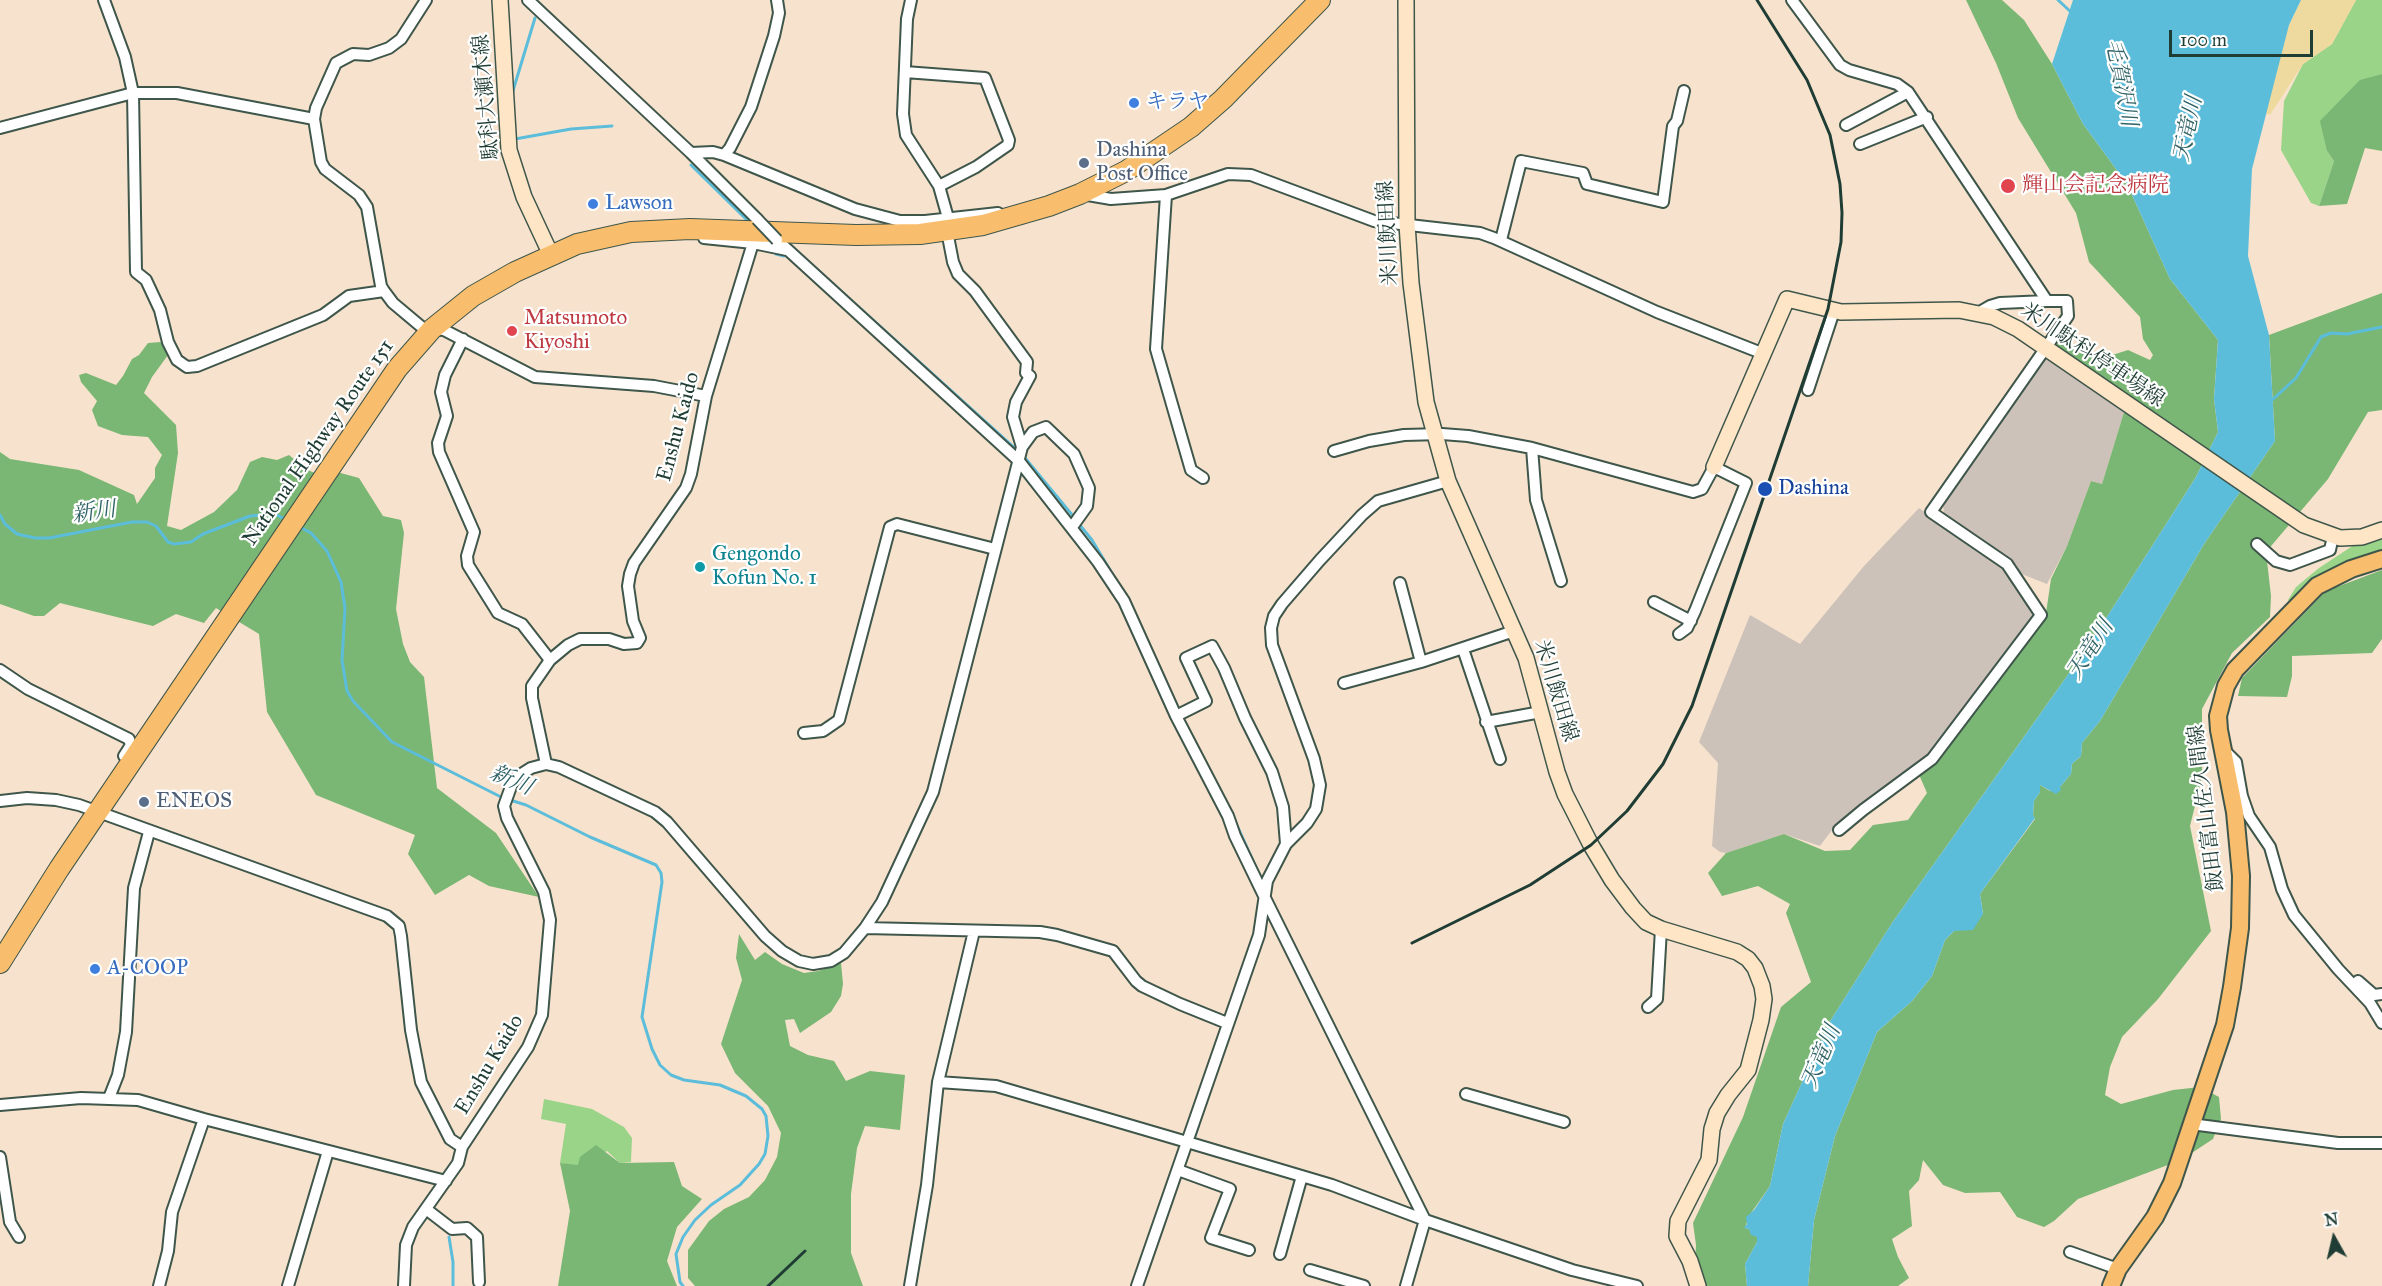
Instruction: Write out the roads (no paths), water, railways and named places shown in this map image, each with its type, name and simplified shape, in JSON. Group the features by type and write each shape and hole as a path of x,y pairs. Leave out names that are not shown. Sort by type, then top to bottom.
{"highway":[{"name":"National Highway Route 151","path":"0,963 59,869 396,369 432,329 473,296 514,272 551,255 577,244 605,237 660,229 690,228 856,235 920,234 949,226 1015,217 1080,194 1126,171 1191,127 1223,99 1320,0"}],"main road":[{"name":"駄科大瀬木線","path":"500,0 509,150 524,197 551,255"},
{"name":"米川飯田線","path":"1406,0 1407,224 1419,352 1434,434 1448,481 1526,658 1565,794 1591,845 1633,908 1646,922 1661,929 1737,952 1748,959 1759,975 1764,999 1748,1070 1718,1113 1712,1129 1709,1160 1678,1221 1677,1236 1690,1261 1698,1286"},
{"name":"米川駄科停車場線","path":"1714,467 1787,299 1834,311 1959,310 1994,317 2018,329 2304,525 2333,536 2362,537 2382,530"},
{"name":"飯田富山佐久間線","path":"2111,1286 2118,1269 2154,1217 2172,1183 2225,1025 2240,928 2241,876 2235,812 2218,716 2226,686 2235,670 2317,586 2351,569 2382,560"}],"street":[{"path":"104,0 125,57 133,93 136,272 146,280 160,310 168,342 177,360 187,367 196,366 323,315 349,296 384,291"},
{"path":"426,0 401,39 389,48 369,55 353,54 336,63 316,108 314,119 321,162 325,169 359,195 367,207 378,275 384,291 393,303 424,329 444,330 535,377 654,386 706,396"},
{"path":"528,0 691,153 787,250 1019,461 1098,562 1124,602 1176,716 1228,816 1235,836 1266,900 1425,1220 1406,1286"},
{"path":"724,155 751,107 779,14 777,0"},
{"path":"911,0 907,19 903,114 906,135 939,186 949,226 953,262 958,274 975,291 1027,362 1026,373 1030,376 1016,402 1012,417 1022,447"},
{"path":"1792,0 1840,65 1849,70 1897,84 1908,92 1927,117 2047,301"},
{"path":"905,72 985,78 1009,140 1008,145 976,167 939,186"},
{"path":"1501,240 1521,161 1583,173 1587,183 1663,202 1673,126 1677,122 1684,91"},
{"path":"1846,124 1908,92"},
{"path":"0,128 133,93 177,93 314,119"},
{"path":"1860,144 1927,117"},
{"path":"691,153 714,152 724,155 771,176 876,216 949,226"},
{"path":"1080,194 1111,199 1166,195 1228,174 1251,175 1374,221 1480,233 1501,240 1657,312 1764,354"},
{"path":"1166,195 1156,349 1191,470 1203,478"},
{"path":"690,228 693,237 753,243 787,250"},
{"name":"Enshu Kaido","path":"404,1286 406,1245 412,1227 458,1163 462,1147 528,1047 542,1015 550,920 544,892 507,818 504,806 513,781 531,768 546,764 532,698 532,686 550,660 568,645 580,639 609,639 624,644 637,644 640,638 633,621 628,586 630,574 634,563 686,488 691,474 706,396 753,243"},
{"path":"1839,830 1932,759 2041,615 2007,564 1931,512 2068,316 2067,301 2000,303 1978,313"},
{"path":"1808,390 1834,311"},
{"path":"464,339 445,375 441,392 447,416 438,443 439,452 474,532 467,556 468,565 498,613 522,624 550,660"},
{"path":"546,764 571,771 655,812 667,822 765,936 782,951 799,961 813,964 831,961 844,953 865,928 882,902 933,792 1022,447 1033,432 1046,427 1074,454 1089,488 1087,506 1072,527"},
{"path":"1334,451 1391,437 1434,434 1468,436 1533,448 1693,492 1702,489 1714,467 1746,483 1691,621 1687,628 1679,634"},
{"path":"1533,448 1536,500 1561,581"},
{"path":"1138,1286 1259,935 1267,881 1286,844 1307,823 1316,809 1320,785 1314,759 1272,645 1271,628 1274,616 1320,560 1378,501 1406,491 1448,481"},
{"path":"804,733 823,731 839,720 890,527 897,524 995,549"},
{"path":"2257,544 2276,561 2290,565 2330,550 2333,536"},
{"path":"1400,583 1421,662"},
{"path":"1654,602 1691,621"},
{"path":"1344,684 1463,649 1514,631"},
{"path":"1176,716 1206,701 1186,658 1212,646 1272,772 1283,807 1286,844"},
{"path":"1463,649 1500,759"},
{"path":"0,670 28,689 129,739 131,745 115,770 117,783"},
{"path":"1486,723 1541,712"},
{"path":"2224,750 2236,762 2242,796 2249,816 2270,847 2287,903 2338,969 2370,1003 2382,1023"},
{"path":"0,801 27,798 56,800 79,805 98,814 387,916 399,926 411,1030 422,1083 450,1139 462,1147"},
{"path":"109,1098 118,1074 126,1032 134,888 149,832"},
{"path":"865,928 1040,932 1113,951 1142,986 1227,1023"},
{"path":"1648,1007 1657,999 1661,929"},
{"path":"910,1286 927,1185 938,1082 975,931"},
{"path":"2338,969 2353,976 2374,995 2382,994"},
{"path":"938,1082 996,1086 1187,1142 1332,1185 1425,1220 1572,1270 1633,1286"},
{"path":"1466,1094 1564,1122"},
{"path":"0,1105 81,1098 138,1100 446,1181"},
{"path":"159,1286 168,1251 172,1212 204,1119"},
{"path":"2191,1125 2338,1143 2382,1143"},
{"path":"288,1286 328,1151"},
{"path":"0,1157 10,1222 19,1237"},
{"path":"1178,1170 1230,1189 1211,1238 1249,1250"},
{"path":"1280,1254 1302,1176"},
{"path":"426,1209 452,1229 467,1228 477,1237 479,1282"},
{"path":"2070,1252 2118,1269"},
{"path":"1310,1270 1364,1286"}],"water":[{"name":"天竜川","path":"2073,0 2301,0 2289,25 2252,169 2248,256 2269,335 2275,441 2204,544 2100,721 2082,743 2081,756 2072,764 2071,774 2060,787 2061,790 2056,794 2040,785 2040,792 2034,801 2033,815 2035,818 1980,894 1983,914 1973,930 1954,931 1945,940 1932,976 1912,1001 1877,1032 1835,1136 1814,1220 1808,1286 1747,1286 1745,1264 1757,1242 1757,1237 1751,1235 1749,1229 1744,1228 1747,1224 1746,1217 1754,1210 1770,1186 1783,1124 1829,1023 1892,923 2089,645 2196,477 2218,432 2214,399 2218,340 2170,279 2127,184 2083,124 2052,64"}],"waterway":[{"name":"毛賀沢川","path":"2058,0 2072,13"},
{"path":"512,94 535,18"},
{"path":"515,137 515,139 571,129 612,126"},
{"path":"691,165 747,220"},
{"path":"799,253 1018,451"},
{"path":"776,254 784,256"},
{"path":"2271,401 2296,378 2321,337 2331,333 2347,334 2382,327"},
{"path":"1025,458 1073,516"},
{"name":"新川","path":"0,515 5,524 17,534 35,538 49,538 132,522 147,522 156,526 168,542 174,544 191,542 203,534 250,516 275,514 286,520"},
{"path":"1079,524 1092,540 1113,575"},
{"name":"新川","path":"300,527 311,533 327,551 341,582 345,608 342,660 347,691 353,701 392,742 503,798"},
{"name":"新川","path":"510,800 526,805 590,837 656,865 661,873 662,882 642,1017 652,1049 660,1065 671,1075 684,1080 720,1085 746,1096 762,1109 766,1116 768,1136 765,1154 759,1164 740,1185 711,1205 695,1220 683,1237 676,1254 680,1282 683,1286"},
{"path":"1235,821 1259,874"},
{"path":"1195,1136 1198,1127"},
{"path":"449,1237 453,1262 453,1286"}],"railway":[{"path":"1412,943 1530,885 1591,845 1627,811 1663,764 1692,706 1828,309 1841,242 1840,184 1830,135 1807,80 1757,0"},
{"path":"768,1286 805,1251"}],"place":[{"name":"キラヤ","path":"1134,103"},
{"name":"Dashina Post Office","path":"1084,163"},
{"name":"輝山会記念病院","path":"2008,186"},
{"name":"Lawson","path":"593,204"},
{"name":"Matsumoto Kiyoshi","path":"512,331"},
{"name":"Dashina","path":"1765,489"},
{"name":"Gengondo Kofun No. 1","path":"700,567"},
{"name":"ENEOS","path":"144,802"},
{"name":"A-COOP","path":"95,969"}]}
